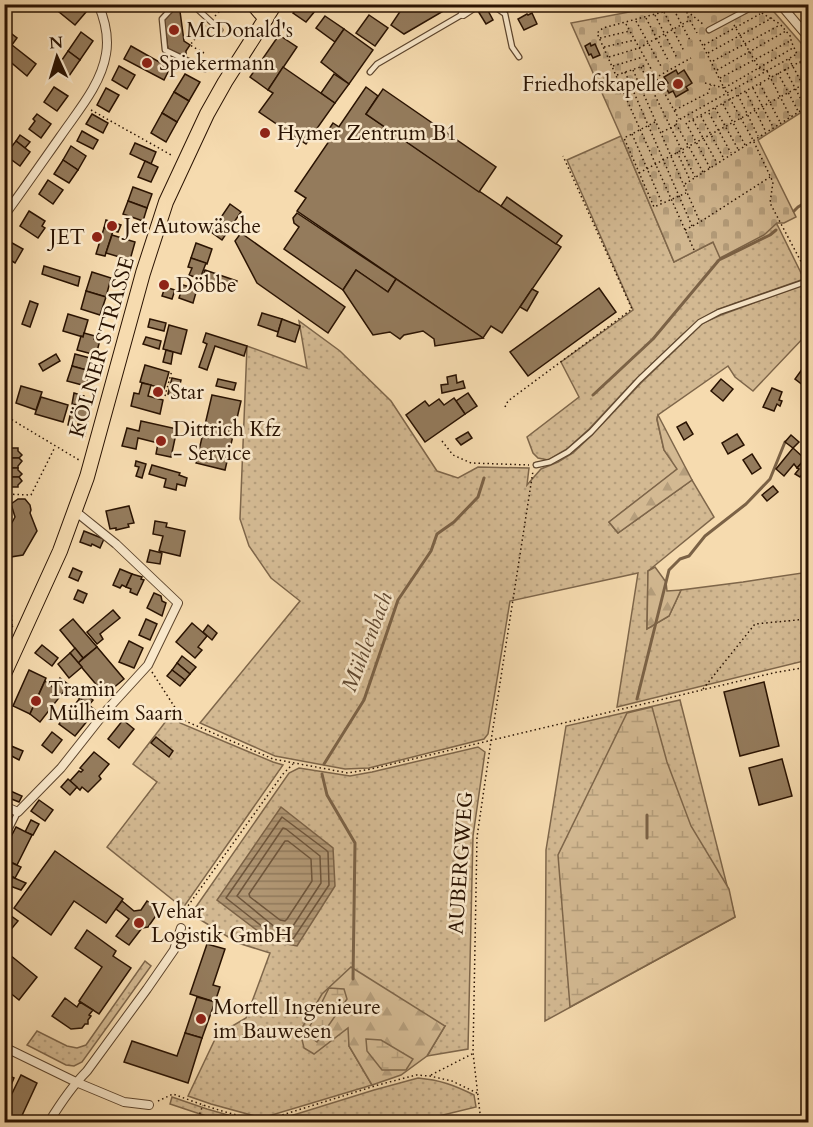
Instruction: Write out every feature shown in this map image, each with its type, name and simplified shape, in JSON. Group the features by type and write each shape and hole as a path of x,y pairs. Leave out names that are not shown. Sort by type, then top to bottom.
{"main road":[{"path":"253,4 273,8"},
{"name":"KÖLNER STRASSE","path":"4,674 60,551 75,511 91,464 166,202 207,114 273,8"}],"street":[{"path":"4,216 101,74 106,53 107,34 98,4"},
{"path":"463,14 478,4"},
{"path":"780,4 808,37"},
{"path":"4,806 18,812 61,768 106,711 148,665 178,603 116,544 75,511"},
{"path":"49,1122 174,950 181,928"},
{"path":"4,1047 76,1082 124,1102 149,1105"}],"lane":[{"path":"176,4 162,19 165,50 205,69"},
{"path":"192,4 220,30"},
{"path":"491,4 505,14 512,46 519,57"},
{"path":"710,30 757,5"},
{"path":"370,72 377,64 463,14"},
{"path":"536,465 550,462 568,452 591,432 639,380 700,322 719,312 808,279"},
{"path":"4,840 18,812"}],"path":[{"path":"204,53 190,45 209,21 227,4"},
{"path":"703,172 675,122 797,54 791,37 780,24 761,13 757,5"},
{"path":"694,250 597,33 603,28 678,8 687,10 710,30"},
{"path":"673,9 692,42"},
{"path":"687,10 687,15 697,33"},
{"path":"664,12 684,51"},
{"path":"703,45 761,13"},
{"path":"655,14 677,58"},
{"path":"646,17 669,62"},
{"path":"708,54 772,18"},
{"path":"731,19 759,69 767,71"},
{"path":"636,20 661,66"},
{"path":"608,57 639,48 690,20"},
{"path":"625,23 679,119"},
{"path":"711,62 780,24"},
{"path":"600,39 630,31"},
{"path":"716,70 786,31"},
{"path":"603,47 635,40"},
{"path":"700,40 773,182 770,203 808,279"},
{"path":"720,78 791,41"},
{"path":"705,83 724,88 794,47"},
{"path":"612,66 644,57"},
{"path":"655,78 691,58"},
{"path":"710,168 686,123 792,65 807,58 808,61"},
{"path":"789,59 808,95"},
{"path":"639,173 803,85 808,80 800,62"},
{"path":"616,76 648,64"},
{"path":"640,67 695,177"},
{"path":"785,69 805,108"},
{"path":"633,70 700,222"},
{"path":"767,71 790,117"},
{"path":"625,72 692,226"},
{"path":"778,73 798,112"},
{"path":"760,83 781,123"},
{"path":"674,111 708,93 711,85"},
{"path":"753,87 773,128"},
{"path":"745,91 766,132"},
{"path":"738,95 759,136"},
{"path":"722,104 745,145"},
{"path":"82,105 185,162"},
{"path":"684,185 808,106"},
{"path":"715,108 738,150"},
{"path":"708,111 731,154"},
{"path":"700,115 724,159"},
{"path":"693,120 717,163"},
{"path":"656,122 624,138 654,207 688,192"},
{"path":"661,133 677,125"},
{"path":"632,134 663,204"},
{"path":"678,152 691,180"},
{"path":"505,407 508,401 632,309 563,156"},
{"path":"684,230 770,177"},
{"path":"165,396 172,369"},
{"path":"4,415 77,460 91,464"},
{"path":"442,441 453,455 471,463 536,465"},
{"path":"4,494 31,495 55,446"},
{"name":"AUBERGWEG","path":"481,1122 473,1053 477,837 532,475 536,465"},
{"path":"11,606 12,626"},
{"path":"703,690 755,624 808,618"},
{"path":"148,665 183,720 273,759 348,774 773,673 808,667"},
{"path":"181,928 185,910 283,774 295,763"},
{"path":"430,1076 473,1053"},
{"path":"149,1105 173,1094 251,1119 266,1120 416,1075 452,1081 477,1093"},
{"path":"198,1118 203,1105"}],"green space":[{"path":"666,5 768,5 808,51 808,108 758,140 796,217 784,223 777,223 764,235 720,258 713,242 674,262 571,23"},
{"path":"621,136 674,262 713,242 718,252 772,214 804,279 719,309 701,319 634,381 567,449 548,460 538,458 533,453 527,437 579,397 561,362 633,310 567,160"},
{"path":"808,283 808,333 753,391 735,377 728,366 658,415 657,420 664,450 678,469 609,522 618,533 692,480 714,517 648,571 647,629 669,616 681,590 802,573 808,590 808,660 617,707 638,573 510,601 488,734 484,739 369,768 345,769 275,756 200,723 300,601 271,578 249,546 240,519 247,346 307,368 299,321 340,351 391,401 437,471 458,478 478,467 529,468 527,485 541,469 573,453 703,323"},
{"path":"658,415 692,480 618,533 609,522 677,469 664,450"},
{"path":"655,567 666,582 667,591 681,590 669,616 647,629 648,571"},
{"path":"680,700 735,917 545,1021 546,850 566,726"},
{"path":"652,707 667,762 691,826 729,889 735,917 570,1007 558,855 627,713"},
{"path":"173,712 180,723 283,765 183,908 107,847 157,782 133,764"},
{"path":"478,747 485,752 473,836 468,1049 427,1056 445,1026 349,1028 349,1046 372,1085 262,1118 188,1096 217,1035 246,1018 270,953 238,943 191,914 289,773 299,768 350,776"},
{"path":"145,961 151,966 82,1062 74,1066 66,1065 27,1045 37,1031 67,1046 77,1048 86,1045"},
{"path":"351,967 445,1026 427,1056 401,1075 372,1085 349,1046 348,1028 314,1054 304,1048 300,1031 322,994"},
{"path":"329,988 344,989 347,999 317,1042 306,1034"},
{"path":"366,1039 381,1040 413,1059 406,1070 382,1070 367,1051"},
{"path":"418,1078 447,1084 474,1095 476,1107 399,1122 271,1122"},
{"path":"172,1097 252,1122 224,1122 170,1104"}],"water":[{"path":"281,807 333,848 335,886 297,946 271,941 217,900"}],"building":[{"path":"55,4 77,4 86,12 75,25 53,7"},
{"name":"McDonald's","path":"179,4 184,41 190,45 186,51 186,58 197,64 195,68 164,52 168,50 164,19"},
{"path":"300,4 307,4 315,11 306,22 293,13"},
{"path":"405,4 449,4 452,6 404,34 391,25"},
{"path":"486,7 493,20 486,24 478,11"},
{"path":"532,13 537,24 524,30 518,19"},
{"path":"369,15 388,28 375,46 356,33"},
{"path":"325,16 344,29 335,42 316,28"},
{"path":"4,28 17,38 9,49 4,46"},
{"path":"344,29 373,50 349,84 321,62"},
{"path":"81,32 93,41 80,60 68,51"},
{"path":"279,35 297,47 268,90 250,77"},
{"path":"590,43 591,46 595,44 600,55 593,58 591,54 589,55 585,46"},
{"path":"12,45 36,64 27,76 4,58"},
{"name":"Spiekermann","path":"131,46 170,68 164,80 124,59"},
{"path":"68,51 80,60 67,79 55,70"},
{"path":"119,66 135,75 127,89 112,80"},
{"path":"283,67 335,103 306,144 259,112 273,93 268,90"},
{"name":"Friedhofskapelle","path":"676,70 678,74 684,70 692,83 686,87 688,90 676,97 673,91 669,93 664,85 668,83 664,77"},
{"path":"185,74 200,82 189,101 174,92"},
{"path":"334,74 349,84 335,103 321,93"},
{"path":"54,87 68,96 57,111 44,102"},
{"path":"366,87 378,96 366,114 561,247 502,333 491,326 483,338 297,211 306,198 295,191"},
{"path":"106,88 119,95 109,112 97,105"},
{"path":"383,89 496,167 479,192 366,114"},
{"path":"174,92 189,101 177,122 162,113"},
{"path":"162,113 177,122 166,142 151,133"},
{"path":"37,114 51,124 41,138 29,129"},
{"path":"92,114 108,123 103,133 86,124"},
{"path":"333,123 339,127 329,142 323,138"},
{"path":"82,131 98,140 93,149 77,141"},
{"path":"20,135 30,142 25,148 16,141"},
{"path":"16,141 30,152 20,166 5,155"},
{"path":"135,143 156,152 151,164 130,154"},
{"path":"71,146 86,156 78,170 63,160"},
{"path":"63,160 78,170 69,183 54,174"},
{"path":"145,161 158,167 151,182 138,177"},
{"path":"48,180 63,190 53,204 39,194"},
{"path":"133,187 152,194 147,208 128,201"},
{"path":"507,197 562,236 556,244 501,206"},
{"path":"128,201 147,208 143,221 123,214"},
{"path":"230,204 241,212 222,240 211,232"},
{"path":"29,211 45,221 42,226 45,228 38,238 20,226"},
{"path":"297,213 396,279 388,292 356,270 343,290 284,249 299,227 294,223 293,218"},
{"name":"Jet Autowäsche","path":"106,220 121,225 118,232 104,228"},
{"path":"104,228 113,231 105,256 96,254"},
{"path":"241,233 345,307 328,333 257,283 235,241"},
{"path":"112,235 135,242 130,260 106,253"},
{"path":"5,239 23,249 15,263 4,256"},
{"path":"196,243 212,249 207,264 191,258"},
{"path":"191,258 206,263 200,279 189,275 192,268 188,267"},
{"path":"44,266 80,277 78,286 42,274"},
{"path":"205,270 237,281 234,289 202,278"},
{"path":"356,270 388,292 396,279 483,338 435,346 434,339 423,331 404,335 400,339 390,332 373,335 343,290"},
{"path":"92,272 111,278 106,297 86,291"},
{"path":"183,285 197,289 193,303 179,298"},
{"path":"165,287 175,290 172,299 162,296"},
{"path":"599,288 616,312 528,376 510,352"},
{"path":"532,289 538,292 527,311 520,307"},
{"path":"86,291 106,297 100,315 81,309"},
{"path":"30,301 38,304 30,327 22,324"},
{"path":"262,313 282,319 278,332 258,325"},
{"path":"68,314 88,320 83,337 63,331"},
{"path":"150,319 166,323 164,331 148,327"},
{"path":"282,319 300,326 295,342 277,336"},
{"path":"169,325 187,330 181,354 163,349"},
{"path":"84,333 100,340 96,355 77,350"},
{"path":"206,333 247,346 244,356 215,346 207,370 199,367 207,344 203,342"},
{"path":"146,337 161,341 159,349 143,344"},
{"path":"166,350 173,352 171,364 163,362"},
{"path":"56,354 60,361 43,371 39,364"},
{"path":"75,354 94,359 90,371 72,366"},
{"path":"145,365 169,372 164,389 140,382"},
{"path":"72,366 90,371 86,386 67,381"},
{"path":"803,368 808,373 808,389 795,379"},
{"path":"456,375 457,383 463,381 465,388 442,393 441,385 448,384 447,377"},
{"path":"172,378 181,380 177,397 168,394"},
{"path":"218,379 236,383 234,390 216,386"},
{"path":"721,379 733,389 723,401 711,391"},
{"path":"142,383 151,385 148,396 163,400 160,414 131,406 134,393 139,394"},
{"path":"21,386 42,392 36,410 16,403"},
{"path":"772,388 782,392 779,400 782,401 780,406 777,404 774,411 763,407"},
{"path":"74,393 84,396 82,403 91,405 87,423 74,420 72,426 68,425 71,411 75,412 77,405 72,404"},
{"path":"468,393 477,406 465,414 456,401"},
{"path":"212,395 241,401 225,470 196,463"},
{"path":"41,397 68,405 63,422 35,414"},
{"path":"454,398 465,414 425,442 406,415 425,401 429,406 439,399 444,405"},
{"name":"Dittrich Kfz - Service","path":"141,421 177,429 171,457 156,454 158,443 138,438 136,449 122,446 127,428 139,431"},
{"path":"686,422 693,434 684,440 677,427"},
{"path":"78,424 87,426 85,436 76,434"},
{"path":"468,432 472,438 461,445 456,439"},
{"path":"737,434 744,445 728,454 722,443"},
{"path":"791,435 799,442 793,448 785,442"},
{"path":"6,448 18,448 22,455 19,458 6,458 4,452 7,451"},
{"path":"793,448 805,459 797,468 794,464 784,476 776,469"},
{"path":"752,454 761,468 752,474 743,460"},
{"path":"6,458 19,458 22,461 18,468 6,468 7,465 4,464"},
{"path":"805,459 808,467 800,477 795,474"},
{"path":"136,461 146,464 142,478 136,476 139,467 135,466"},
{"path":"152,465 180,473 179,475 187,478 185,486 177,484 176,490 164,487 166,479 149,474"},
{"path":"6,468 18,468 22,474 19,477 6,477 4,472"},
{"path":"6,477 19,477 22,481 18,487 6,487 4,483"},
{"path":"773,486 778,492 767,501 762,495"},
{"path":"18,499 25,499 30,505 30,513 37,531 23,555 4,558 4,537 15,517 11,504"},
{"path":"129,506 134,523 128,524 129,527 110,529 106,511"},
{"path":"155,521 167,523 166,527 185,531 180,556 159,551 163,536 153,534"},
{"path":"84,531 104,539 100,548 80,542"},
{"path":"150,550 162,553 160,564 147,562"},
{"path":"73,568 82,572 78,581 69,577"},
{"path":"120,569 132,574 126,587 122,585 120,588 113,585"},
{"path":"132,574 144,580 137,595 126,587"},
{"path":"78,590 87,594 83,603 74,599"},
{"path":"154,593 161,596 162,601 166,603 162,616 147,608"},
{"path":"113,610 120,618 100,634 103,639 97,644 87,632"},
{"path":"73,619 97,647 83,658 60,630"},
{"path":"146,619 157,624 150,640 139,635"},
{"path":"192,623 207,636 198,647 202,650 195,658 176,642"},
{"path":"208,625 217,633 212,640 203,632"},
{"path":"129,641 143,648 134,668 119,662"},
{"path":"42,645 58,658 52,666 35,653"},
{"path":"97,647 124,679 105,695 78,663"},
{"path":"75,648 83,658 78,663 70,653"},
{"path":"70,653 82,667 69,678 58,664"},
{"path":"182,656 196,667 190,674 177,663"},
{"path":"177,663 190,674 185,680 172,670"},
{"path":"29,670 46,678 30,714 13,706"},
{"path":"172,670 185,680 180,686 167,676"},
{"path":"60,678 69,685 40,722 30,714 45,681 55,689"},
{"path":"764,682 779,746 740,756 724,692"},
{"path":"75,685 93,700 89,705 70,692"},
{"path":"80,698 95,710 88,720 73,707"},
{"path":"73,707 88,720 75,736 59,724"},
{"path":"123,720 134,729 119,748 108,739"},
{"path":"52,732 62,740 52,753 42,745"},
{"path":"156,737 173,751 169,757 151,743"},
{"path":"4,740 10,743 9,745 23,751 19,760 6,753 4,755"},
{"path":"94,752 109,764 99,776 101,779 88,792 82,787 80,790 70,781 79,771 83,770 80,768"},
{"path":"782,759 792,796 759,805 749,768"},
{"path":"68,779 77,787 70,795 61,787"},
{"path":"6,789 22,796 19,802 4,796"},
{"path":"39,800 53,810 45,821 31,811"},
{"path":"31,820 39,824 33,835 25,832"},
{"path":"16,827 32,835 17,865 4,859 4,850"},
{"path":"55,851 123,899 106,923 74,901 51,935 14,908"},
{"path":"12,863 21,867 15,878 7,874"},
{"path":"12,877 26,883 21,890 10,886"},
{"name":"Vehar Logistik GmbH","path":"122,901 134,911 141,910 147,901 160,910 148,927 142,928 129,945 116,936 129,919 116,909"},
{"path":"7,913 18,921 4,938 4,916"},
{"path":"87,930 116,951 113,956 131,968 99,1014 79,1001 102,967 75,948"},
{"path":"207,944 225,949 213,985 220,987 215,1002 190,994"},
{"path":"10,955 37,977 19,1000 4,988 4,962"},
{"path":"197,997 215,1002 202,1038 185,1033"},
{"path":"65,998 77,1007 80,1002 93,1010 89,1015 91,1016 88,1024 82,1028 71,1029 52,1016"},
{"path":"185,1033 202,1038 188,1083 124,1062 132,1041 177,1056"},
{"path":"7,1075 14,1078 9,1090 4,1088"},
{"path":"21,1075 37,1083 17,1122 4,1117 4,1110"}],"waterway":[{"name":"Mühlenbach","path":"794,211 808,201"},
{"name":"Mühlenbach","path":"593,395 653,339 719,260 776,230"},
{"path":"637,699 669,570 680,559 689,556 705,536 746,504 770,479 785,442"},
{"name":"Mühlenbach","path":"324,764 364,700 398,600 431,551 437,534 454,522 478,497 484,478"},
{"name":"Mühlenbach","path":"322,774 327,795 355,843 353,979"},
{"path":"647,815 647,838"}],"place":[{"name":"McDonald's","path":"174,30"},
{"name":"Spiekermann","path":"147,63"},
{"name":"Friedhofskapelle","path":"678,84"},
{"name":"Hymer Zentrum B1","path":"265,133"},
{"name":"Jet Autowäsche","path":"112,226"},
{"name":"JET","path":"97,237"},
{"name":"Döbbe","path":"164,285"},
{"name":"Star","path":"158,392"},
{"name":"Dittrich Kfz - Service","path":"161,441"},
{"name":"Tramin Mülheim Saarn","path":"36,701"},
{"name":"Vehar Logistik GmbH","path":"139,923"},
{"name":"Mortell Ingenieure im Bauwesen","path":"201,1019"}]}
